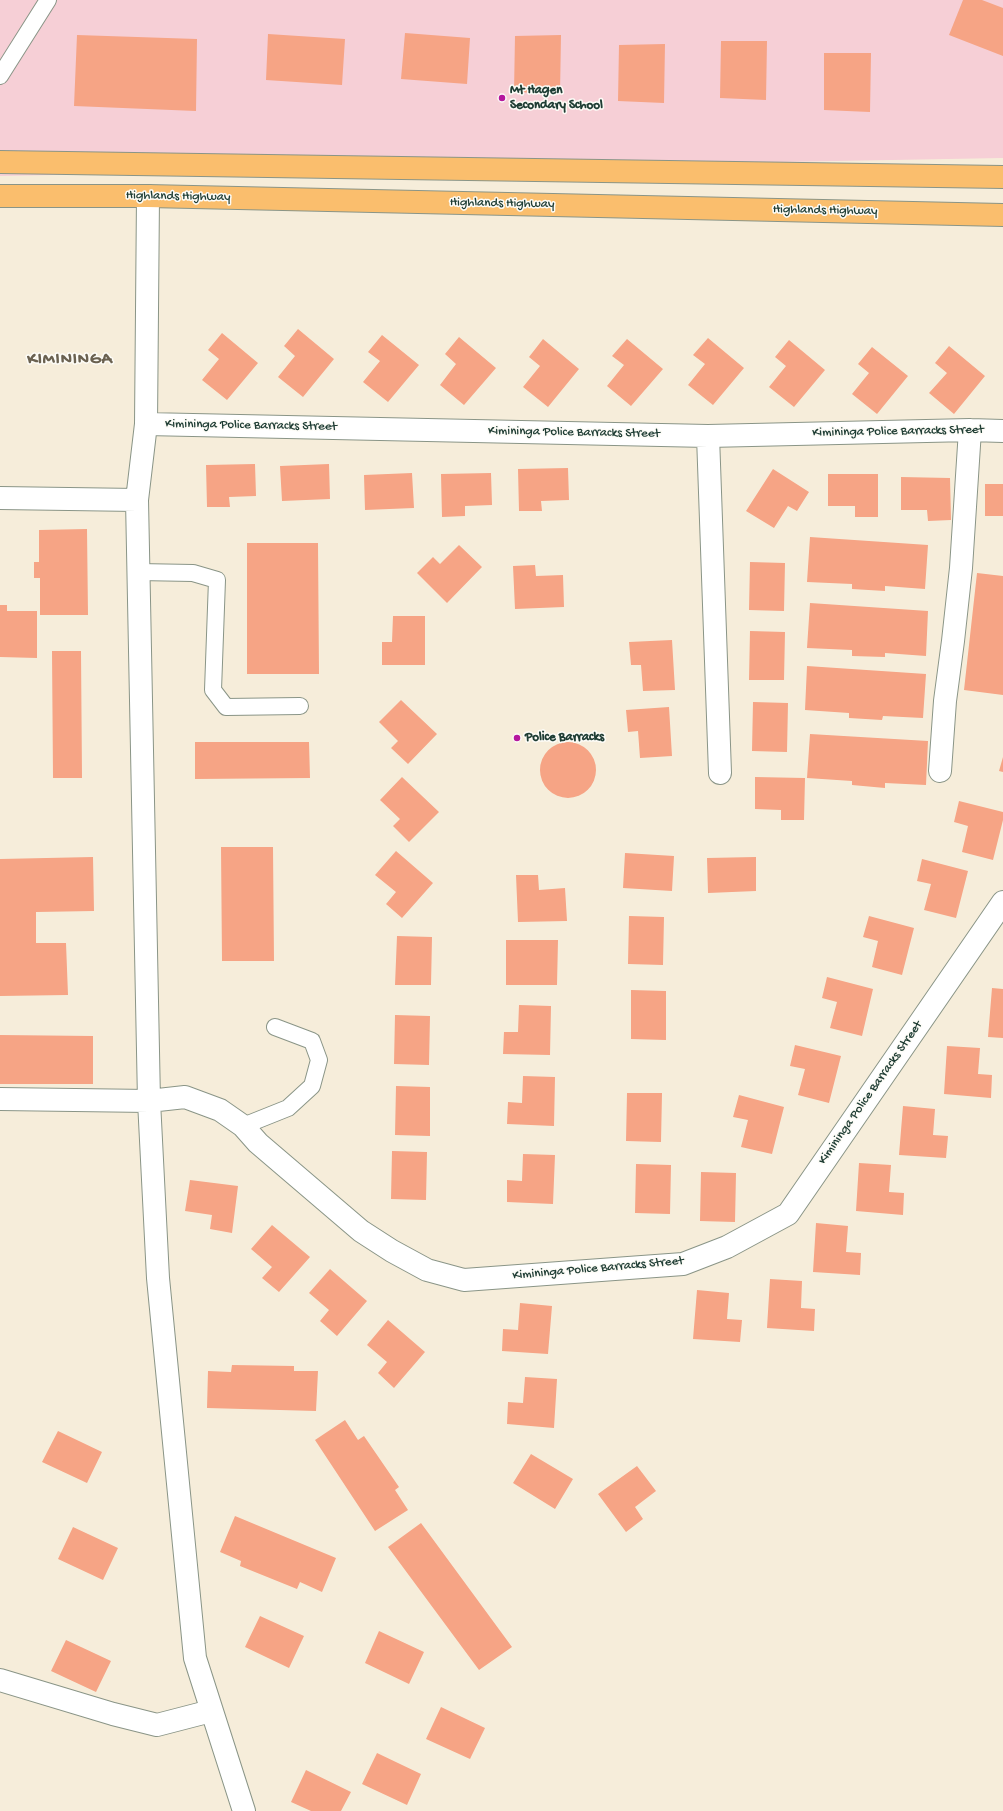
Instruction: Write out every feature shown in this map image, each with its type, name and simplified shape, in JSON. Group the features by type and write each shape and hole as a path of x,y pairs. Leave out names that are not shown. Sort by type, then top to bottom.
{"highway":[{"path":"0,162 1003,178"},
{"name":"Highlands Highway","path":"0,196 148,196 1003,216"}],"street":[{"path":"148,196 146,424 137,500 149,1101 158,1278 195,1658 211,1712 244,1811"},
{"name":"Kimininga Police Barracks Street","path":"146,424 708,436 970,430 1003,431"},
{"path":"940,771 945,701 961,568 970,430"},
{"path":"708,436 720,773"},
{"path":"0,498 137,500"},
{"name":"Kimininga Police Barracks Street","path":"0,1099 149,1101 185,1097 220,1110 242,1126 258,1143 361,1231 392,1251 427,1270 464,1280 683,1264 727,1247 788,1214 1003,902"},
{"path":"0,1680 113,1714 157,1725 211,1712"}],"lane":[{"path":"0,76 48,0"},
{"path":"138,572 193,573 217,580 213,690 226,707 300,706"},
{"path":"242,1126 288,1108 312,1086 319,1060 312,1041 275,1028"}],"shaded area":[{"name":"Mt Hagen Secondary School","path":"0,0 1003,0 1003,158 0,176"}],"building":[{"path":"963,0 982,0 1003,8 1003,56 949,35"},
{"path":"405,33 470,38 467,84 401,79"},
{"path":"268,34 345,39 342,85 266,80"},
{"path":"77,35 197,39 196,111 74,106"},
{"path":"561,35 560,94 514,92 515,36"},
{"path":"721,41 767,41 766,100 720,98"},
{"path":"665,44 664,103 618,101 619,45"},
{"path":"824,53 871,53 870,112 824,110"},
{"path":"298,329 334,359 303,397 278,377 295,356 284,346"},
{"path":"222,333 258,363 227,400 202,380 219,359 208,350"},
{"path":"382,335 419,365 388,402 363,382 380,361 368,352"},
{"path":"459,337 496,368 464,405 440,385 456,364 445,354"},
{"path":"708,338 744,368 713,405 688,385 705,364 693,355"},
{"path":"543,339 579,369 548,407 523,387 540,366 529,357"},
{"path":"627,339 663,369 631,406 607,386 624,365 612,356"},
{"path":"789,340 825,370 794,407 769,387 786,366 775,357"},
{"path":"949,346 985,376 954,414 929,393 947,373 935,363"},
{"path":"872,347 908,376 877,414 852,394 869,373 858,364"},
{"path":"255,464 256,496 229,497 230,507 207,507 206,465"},
{"path":"329,464 330,499 282,501 280,466"},
{"path":"568,468 569,500 541,501 542,511 519,511 518,469"},
{"path":"773,469 809,492 797,511 788,506 774,528 746,511"},
{"path":"412,473 414,508 365,510 364,475"},
{"path":"491,473 492,505 465,506 465,516 442,517 441,474"},
{"path":"828,474 878,474 878,517 855,517 855,506 828,506"},
{"path":"901,477 950,478 951,520 928,521 927,510 901,510"},
{"path":"985,484 1003,484 1003,516 985,516"},
{"path":"87,529 88,615 40,615 40,578 34,578 34,562 39,562 39,530"},
{"path":"810,537 928,545 925,589 885,586 885,591 852,589 852,584 807,582"},
{"path":"247,543 318,543 319,674 247,674"},
{"path":"459,545 482,567 447,603 417,573 433,557 440,564"},
{"path":"750,562 785,563 784,611 749,610"},
{"path":"535,565 536,576 563,575 564,607 515,609 513,566"},
{"path":"977,573 1003,576 1003,695 964,690"},
{"path":"810,603 928,611 926,656 885,653 885,657 852,656 852,650 807,648"},
{"path":"0,605 7,605 7,611 37,611 37,658 0,657"},
{"path":"393,616 425,616 425,665 382,665 382,642 392,642"},
{"path":"750,631 785,632 784,680 749,680"},
{"path":"672,640 675,690 643,691 641,665 631,665 629,642"},
{"path":"52,651 81,651 82,778 53,778"},
{"path":"807,666 926,674 923,718 883,716 882,720 849,718 849,713 805,710"},
{"path":"401,700 437,734 408,764 391,748 398,741 379,722"},
{"path":"753,702 788,703 787,752 752,751"},
{"path":"669,707 672,756 640,758 638,731 628,732 626,710"},
{"path":"810,734 928,741 926,785 885,783 885,788 852,785 852,781 807,778"},
{"path":"195,742 309,742 310,778 195,779"},
{"path":"563,742 573,742 588,750 594,759 596,770 594,781 588,790 573,798 563,798 552,793 545,786 540,775 540,765 545,754 552,747"},
{"path":"1003,757 1003,772 999,771"},
{"path":"402,777 439,812 409,842 393,826 400,819 380,800"},
{"path":"755,777 805,778 804,820 781,820 781,810 755,809"},
{"path":"959,801 1003,812 1003,820 993,860 962,852 968,826 954,822"},
{"path":"221,847 273,847 274,961 222,961"},
{"path":"396,851 433,883 402,918 386,904 396,892 375,875"},
{"path":"625,853 674,856 672,891 623,888"},
{"path":"93,857 94,911 36,912 36,943 66,943 68,995 0,996 0,859"},
{"path":"756,857 756,891 708,893 707,858"},
{"path":"922,859 968,871 956,918 924,910 931,884 917,881"},
{"path":"516,875 538,875 539,890 565,888 567,921 518,922"},
{"path":"629,916 664,917 663,965 628,964"},
{"path":"869,916 914,928 902,975 872,967 878,941 863,937"},
{"path":"397,936 432,937 431,985 395,985"},
{"path":"506,940 558,940 557,985 506,985"},
{"path":"827,977 873,989 862,1036 830,1028 837,1002 822,998"},
{"path":"992,988 1003,989 1003,1038 988,1037"},
{"path":"631,990 666,991 666,1040 631,1039"},
{"path":"519,1005 551,1006 550,1055 503,1054 504,1032 518,1032"},
{"path":"395,1015 430,1016 429,1065 394,1064"},
{"path":"0,1035 93,1036 93,1084 0,1084"},
{"path":"795,1045 841,1056 829,1103 798,1095 805,1069 790,1066"},
{"path":"947,1046 980,1048 978,1074 992,1075 991,1098 944,1094"},
{"path":"523,1076 555,1077 554,1126 507,1124 508,1102 522,1103"},
{"path":"396,1086 430,1087 430,1136 395,1135"},
{"path":"627,1093 662,1093 661,1142 626,1141"},
{"path":"739,1095 784,1107 772,1154 741,1147 748,1120 733,1117"},
{"path":"903,1106 935,1109 933,1135 948,1136 946,1158 899,1155"},
{"path":"392,1151 427,1152 426,1200 391,1199"},
{"path":"523,1154 555,1155 553,1204 507,1202 507,1180 522,1181"},
{"path":"859,1163 891,1165 889,1192 904,1193 903,1215 856,1211"},
{"path":"636,1164 671,1165 670,1214 635,1213"},
{"path":"701,1172 736,1173 735,1222 700,1221"},
{"path":"190,1180 238,1186 232,1233 210,1229 212,1215 185,1211"},
{"path":"816,1223 848,1226 846,1252 861,1253 860,1275 813,1272"},
{"path":"272,1225 310,1257 279,1292 262,1278 272,1267 251,1249"},
{"path":"330,1269 367,1301 337,1336 320,1321 329,1310 309,1293"},
{"path":"770,1279 802,1281 801,1308 815,1309 814,1331 767,1328"},
{"path":"697,1290 729,1293 727,1319 742,1320 740,1342 693,1339"},
{"path":"520,1303 552,1306 548,1354 502,1351 503,1329 518,1330"},
{"path":"388,1320 425,1352 394,1388 378,1373 387,1362 367,1345"},
{"path":"232,1365 294,1366 294,1371 318,1371 316,1411 207,1408 208,1371 231,1372"},
{"path":"525,1377 557,1379 554,1428 507,1424 508,1402 523,1403"},
{"path":"345,1420 358,1440 364,1436 399,1487 395,1490 408,1510 375,1531 315,1440"},
{"path":"58,1431 102,1452 87,1483 42,1462"},
{"path":"531,1454 573,1479 555,1509 513,1483"},
{"path":"637,1466 656,1491 635,1507 643,1519 626,1532 598,1494"},
{"path":"235,1516 336,1558 322,1592 300,1582 297,1589 240,1566 241,1561 220,1552"},
{"path":"421,1523 512,1647 479,1670 388,1547"},
{"path":"73,1527 118,1548 103,1580 58,1559"},
{"path":"260,1616 304,1636 289,1668 245,1647"},
{"path":"379,1631 424,1652 409,1684 365,1663"},
{"path":"66,1640 111,1661 96,1692 51,1671"},
{"path":"441,1707 485,1728 470,1759 426,1739"},
{"path":"377,1753 421,1774 407,1805 362,1784"},
{"path":"306,1770 351,1792 341,1811 311,1811 291,1802"}],"place":[{"name":"Mt Hagen Secondary School","path":"502,98"},
{"name":"Police Barracks","path":"517,738"}],"district":[{"name":"KIMININGA","path":"70,360"}]}
